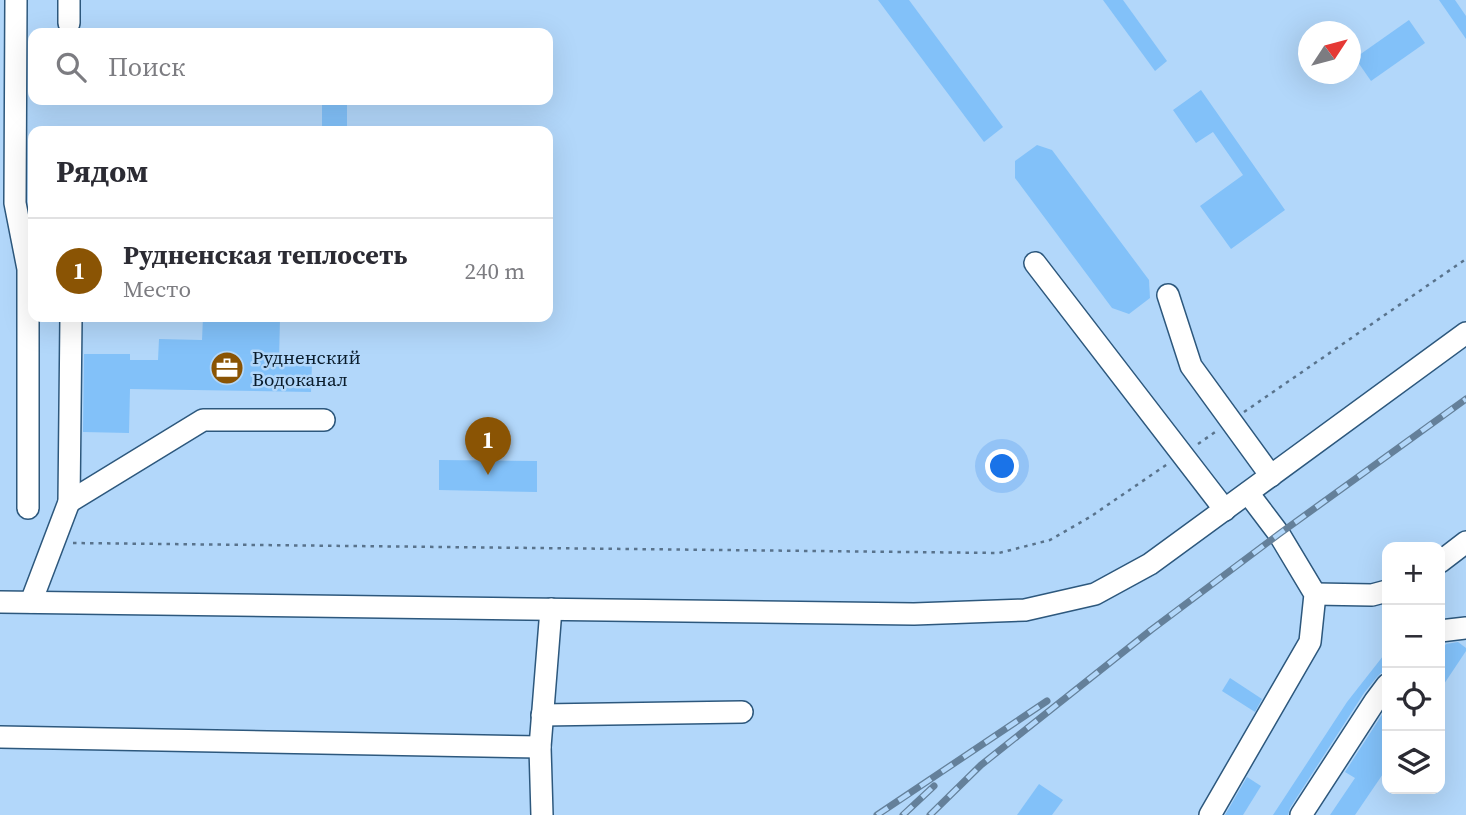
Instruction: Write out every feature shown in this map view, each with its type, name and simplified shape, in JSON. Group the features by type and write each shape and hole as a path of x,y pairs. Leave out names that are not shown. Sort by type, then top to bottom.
{"street":[{"path":"16,0 7,204 28,269 28,508"},
{"path":"69,0 69,23"},
{"path":"1035,263 1225,510"},
{"path":"1168,295 1191,366 1271,477"},
{"path":"31,602 69,502 71,322"},
{"path":"0,602 914,614 1025,610 1095,594 1150,564 1466,333"},
{"path":"69,502 203,420 324,420"},
{"path":"1210,815 1310,642 1315,594 1279,534 1248,493"},
{"path":"1445,558 1466,542"},
{"path":"1315,594 1372,595 1382,592"},
{"path":"542,815 540,747 551,609"},
{"path":"1445,630 1466,628"},
{"path":"1301,815 1382,692"},
{"path":"542,715 742,712"},
{"path":"0,737 540,747"}],"path":[{"path":"54,543 999,553 1050,540 1090,517 1466,259"}],"building":[{"path":"878,0 909,0 1003,127 984,142"},
{"path":"1103,0 1123,0 1167,61 1155,71"},
{"path":"1439,0 1455,0 1466,16 1466,39"},
{"path":"1409,20 1425,43 1371,81 1361,67 1361,54"},
{"path":"1201,90 1285,210 1231,249 1200,206 1243,175 1213,132 1196,143 1173,110"},
{"path":"322,105 347,105 347,126 322,126"},
{"path":"1037,145 1052,150 1149,280 1150,298 1129,314 1112,308 1015,178 1015,161"},
{"path":"203,322 280,322 279,362 312,363 311,392 130,389 129,433 83,432 84,354 130,354 130,360 158,360 159,339 202,340"},
{"path":"439,460 537,461 537,492 439,490"},
{"path":"1458,642 1466,651 1445,682 1445,645"},
{"path":"1382,657 1382,673 1364,693 1288,815 1273,815 1347,702"},
{"path":"1230,678 1262,699 1255,712 1222,691"},
{"path":"1382,715 1382,775 1355,815 1330,815 1355,778 1345,772"},
{"path":"1247,777 1261,786 1243,815 1225,815"},
{"path":"1039,784 1063,800 1052,815 1017,815"}],"railway":[{"path":"930,815 981,765 1151,630 1466,399"},
{"path":"877,815 1047,701"},
{"path":"903,815 934,786"}],"place":[{"name":"Рудненский Водоканал","path":"227,368"},
{"name":"Рудненская теплосеть","path":"488,475"}]}
